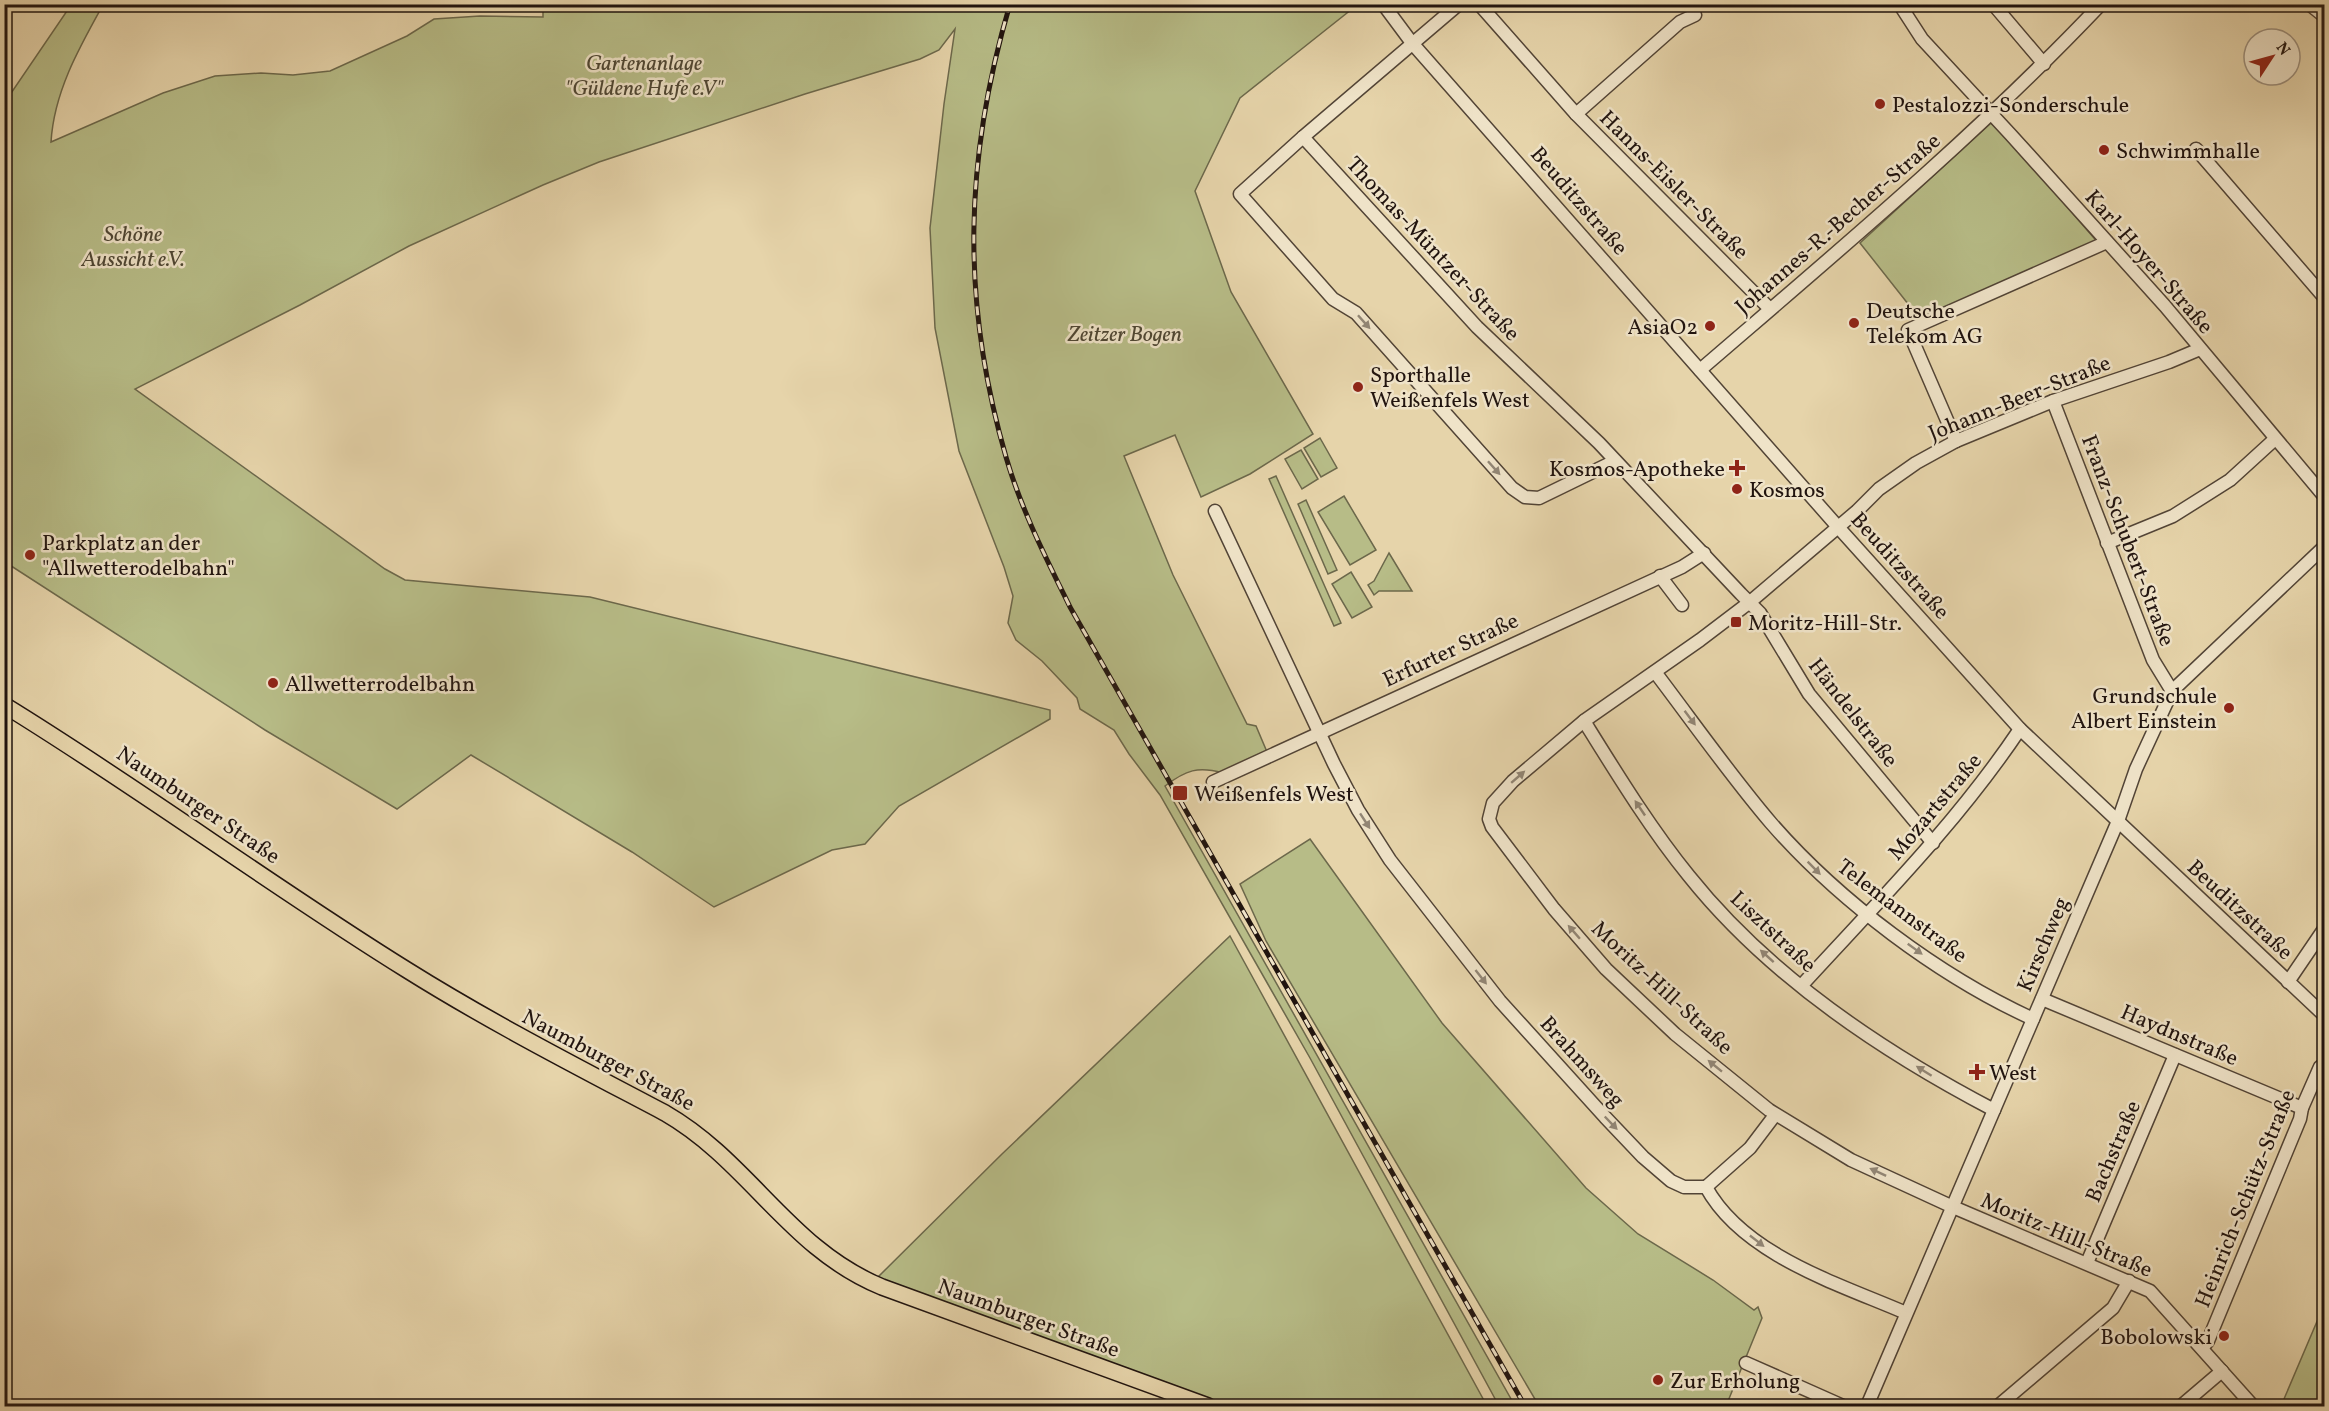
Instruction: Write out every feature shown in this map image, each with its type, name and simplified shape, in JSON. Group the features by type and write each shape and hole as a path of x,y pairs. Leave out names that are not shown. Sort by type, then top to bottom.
{"main road":[{"name":"Naumburger Straße","path":"4,705 103,766 406,969 510,1031 678,1120 724,1155 805,1240 854,1274 891,1290 1208,1407"}],"street":[{"name":"Beuditzstraße","path":"1383,4 1413,43 1700,370 2020,729 2325,1015"},
{"path":"1459,4 1240,194 1333,299 1356,313 1512,488 1525,496 1539,498 1615,461"},
{"name":"Hanns-Eisler-Straße","path":"1479,4 1576,114 1770,309"},
{"path":"1993,4 2044,64"},
{"name":"Johannes-R.-Becher-Straße","path":"1700,370 1937,164 2044,64 2101,4"},
{"path":"2309,4 2325,16"},
{"name":"Karl-Hoyer-Straße","path":"1900,5 1922,39 2107,242 2325,496"},
{"name":"Hanns-Eisler-Straße","path":"1576,114 1680,22 1695,15"},
{"name":"Thomas-Müntzer-Straße","path":"1303,137 1477,327 1615,461 1750,602"},
{"path":"2196,148 2325,297"},
{"path":"1956,441 1908,330 2107,242"},
{"name":"Johann-Beer-Straße","path":"1838,527 1879,489 1956,441 2053,401 2184,357 2200,349"},
{"name":"Franz-Schubert-Straße","path":"2053,401 2153,660 2172,691"},
{"path":"2107,543 2173,516 2230,480 2275,440"},
{"name":"Brahmsweg","path":"1215,512 1334,764 1356,807 1390,860 1500,1000 1579,1090 1643,1157 1678,1185 1706,1187"},
{"name":"Moritz-Hill-Straße","path":"1838,527 1750,602 1584,721 1513,781 1499,796 1490,812 1492,827 1554,909 1606,969 1675,1034 1775,1114 1851,1160 1953,1207 2143,1287 2156,1296 2253,1407"},
{"name":"Kirschweg","path":"1872,1405 1906,1313 2118,821 2136,769 2172,691 2325,547"},
{"name":"Erfurter Straße","path":"1212,782 1697,559 1704,553"},
{"path":"1660,576 1682,605"},
{"name":"Händelstraße","path":"1750,602 1760,613 1809,694 1933,843"},
{"name":"Telemannstraße","path":"1655,672 1771,823 1819,873 1868,915 1931,961 1998,1002 2033,1019"},
{"name":"Lisztstraße","path":"1584,721 1664,843 1690,878 1743,934 1844,1019 1947,1085 1994,1110"},
{"name":"Mozartstraße","path":"1802,985 1933,843 1969,800 2020,729"},
{"path":"2288,982 2325,928"},
{"name":"Haydnstraße","path":"2042,999 2302,1107"},
{"name":"Bachstraße","path":"2087,1263 2175,1054"},
{"name":"Heinrich-Schütz-Straße","path":"2202,1348 2208,1341 2296,1130 2302,1107 2320,1067 2325,1064"},
{"path":"1775,1114 1750,1148 1706,1187 1712,1198 1729,1219 1768,1250 1809,1272 1906,1313"},
{"path":"1998,1407 2113,1308 2129,1281"},
{"path":"1746,1363 1843,1407"},
{"path":"2181,1407 2222,1371"}],"green space":[{"path":"71,5 103,5 62,88 51,142 163,93 215,76 261,73 293,75 330,71 407,36 434,19 480,16 543,17 543,5 1357,5 1240,98 1195,191 1231,292 1313,434 1250,474 1201,497 1175,435 1124,456 1173,575 1247,724 1256,726 1267,752 1223,773 1206,770 1193,771 1179,776 1165,786 1515,1406 1499,1406 1310,1058 1160,795 1114,730 1080,709 1077,698 1042,661 1016,640 1008,623 1013,596 959,451 935,328 930,228 955,29 939,50 920,59 805,94 599,162 543,185 409,246 300,305 135,389 385,569 405,580 590,597 1050,710 1050,719 899,806 865,844 832,850 714,907 632,852 471,755 397,809 265,730 5,562 5,102"},
{"path":"1991,123 2019,151 2100,245 1920,319 1860,243"},
{"path":"1320,438 1337,468 1321,477 1304,448"},
{"path":"1301,450 1318,479 1302,489 1285,459"},
{"path":"1276,476 1341,623 1334,626 1269,479"},
{"path":"1344,496 1376,550 1350,565 1318,512"},
{"path":"1306,500 1337,570 1328,574 1298,504"},
{"path":"1389,553 1412,591 1379,591 1374,595 1368,585 1374,581"},
{"path":"1351,572 1372,607 1352,618 1332,584"},
{"path":"1310,839 1442,1023 1586,1188 1638,1234 1713,1280 1754,1310 1758,1307 1762,1318 1726,1406 1539,1406 1266,941 1240,884"},
{"path":"1230,936 1487,1406 1225,1406 1006,1328 877,1278 1002,1154"},
{"path":"2324,1305 2324,1406 2281,1406"}],"railway":[{"path":"1010,4 995,62 984,119 977,175 974,231 975,286 981,342 991,399 1006,457 1019,495 1070,607 1525,1406"}],"place":[{"name":"Pestalozzi-Sonderschule","path":"1880,104"},
{"name":"Schwimmhalle","path":"2104,150"},
{"name":"Deutsche Telekom AG","path":"1854,323"},
{"name":"AsiaO2","path":"1710,326"},
{"name":"Sporthalle Weißenfels West","path":"1358,387"},
{"name":"Kosmos-Apotheke","path":"1737,468"},
{"name":"Kosmos","path":"1737,489"},
{"name":"Parkplatz an der \"Allwetterodelbahn\"","path":"30,555"},
{"name":"Moritz-Hill-Str.","path":"1736,622"},
{"name":"Allwetterrodelbahn","path":"273,683"},
{"name":"Grundschule Albert Einstein","path":"2229,708"},
{"name":"Weißenfels West","path":"1180,793"},
{"name":"West","path":"1977,1072"},
{"name":"Bobolowski","path":"2224,1336"},
{"name":"Zur Erholung","path":"1658,1380"}],"park label":[{"name":"Gartenanlage \"Güldene Hufe e.V\"","path":"644,74"},
{"name":"Schöne Aussicht e.V.","path":"133,246"},
{"name":"Zeitzer Bogen","path":"1125,333"}]}
